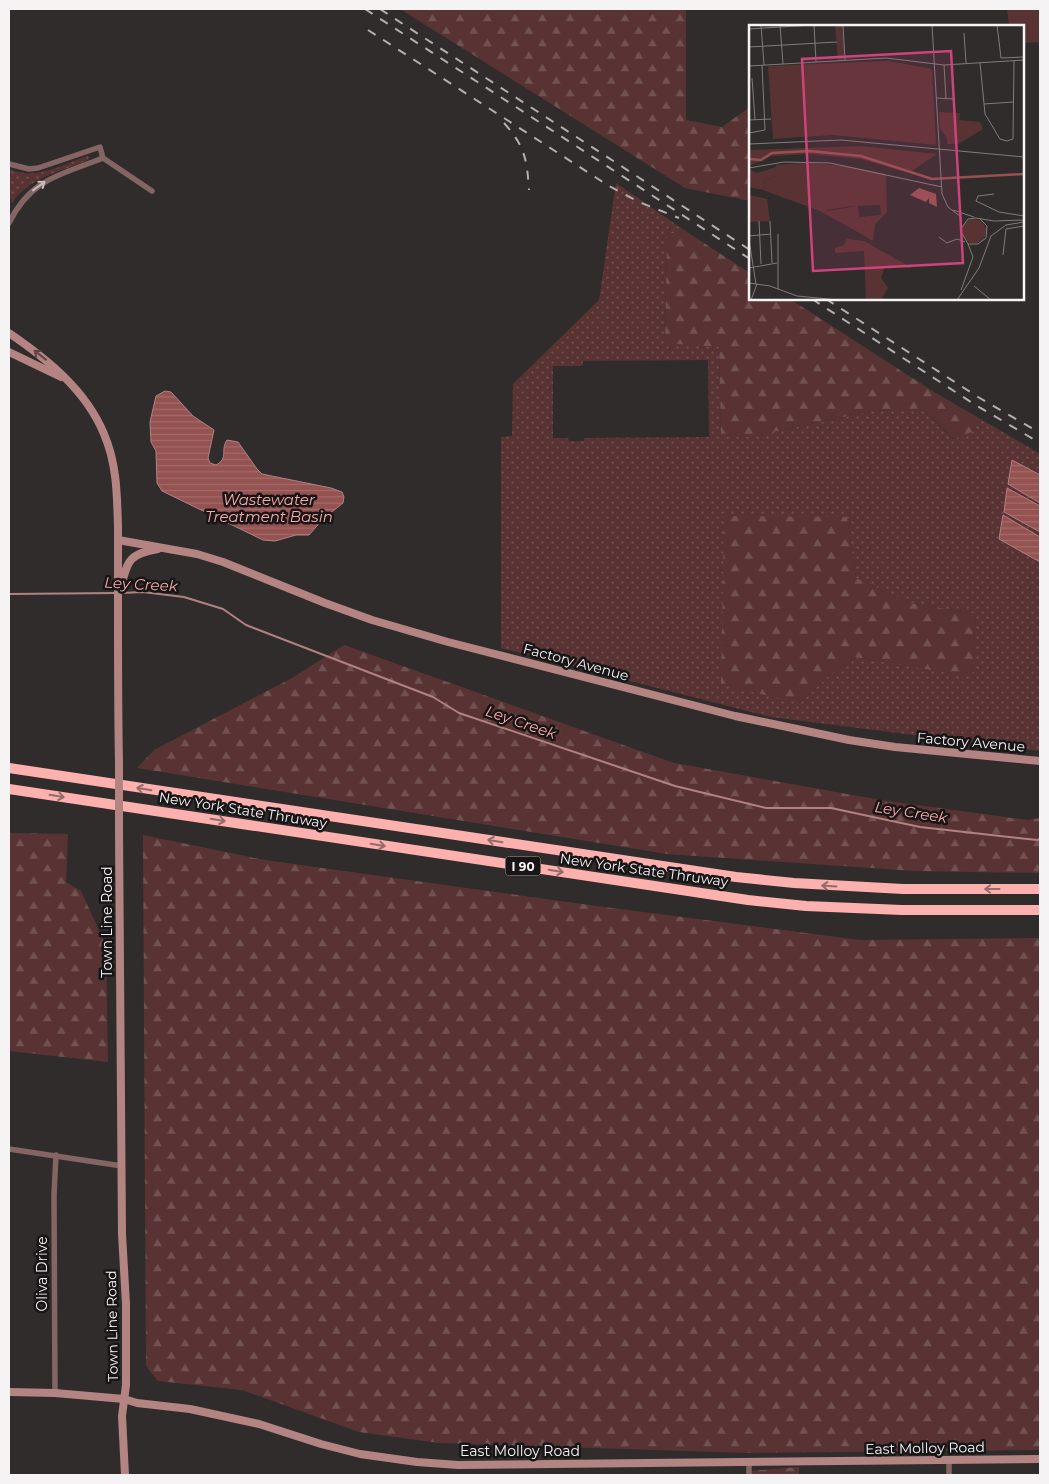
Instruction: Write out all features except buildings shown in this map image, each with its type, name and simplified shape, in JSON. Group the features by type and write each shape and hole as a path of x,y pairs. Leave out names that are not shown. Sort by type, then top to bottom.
{"highway":[{"name":"New York State Thruway","path":"9,768 736,877 804,884 903,890 1040,889"},
{"name":"New York State Thruway","path":"9,789 748,900 806,906 902,910 1040,910"}],"street":[{"path":"9,164 38,168 100,147 103,158 152,191"},
{"path":"9,223 15,210 34,188 52,178 103,158"},
{"path":"9,333 41,355 68,381 95,416 104,434 113,460 117,488 121,579"},
{"path":"9,352 68,381"},
{"name":"Factory Avenue","path":"118,540 197,554 223,562 325,604 372,620 448,642 735,716 840,738 895,747 1040,761"},
{"path":"121,579 134,556 140,552 164,548"},
{"name":"Town Line Road","path":"121,579 118,610 122,1234 126,1343 126,1385 122,1416 125,1475"},
{"path":"9,1149 122,1166"},
{"name":"Oliva Drive","path":"55,1393 54,1195 56,1155"},
{"name":"East Molloy Road","path":"9,1392 55,1393 124,1399 137,1404 190,1408 215,1413 353,1452 417,1462 458,1465 1040,1459"},
{"path":"949,1460 949,1475"},
{"path":"749,1462 749,1475"}],"green space":[{"path":"400,9 686,9 686,120 722,127 749,109 749,201 685,188"},
{"path":"1007,9 1040,9 1040,42 1024,43 1024,25 1009,25"},
{"path":"87,156 90,157 88,160 36,181 19,194 12,203 9,191 9,169 19,172 39,173"},
{"path":"616,183 684,230 667,235 665,342 719,346 721,437 750,437 871,411 923,409 953,439 972,432 979,418 1040,454 1040,475 1012,460 1009,485 1040,503 1040,506 1007,488 1004,512 1040,532 1040,537 1003,516 999,539 1040,562 1040,751 771,717 501,648 501,437 512,436 513,384 599,300","holes":["708,360 709,437 584,438 584,441 553,438 553,366 582,366 583,361","847,517 856,578 910,603 976,614 972,676 855,657 829,675 800,703"]},
{"path":"684,230 749,272 749,300 792,300 934,392 979,418 972,432 954,439 923,409 871,411 750,437 721,437 719,347 665,343 667,235"},
{"path":"724,516 847,517 856,578 910,603 976,614 972,677 855,657 829,675 800,703 721,685"},
{"path":"344,645 674,763 881,800 1028,820 1040,818 1040,873 914,871 667,854 137,768 154,750 292,678"},
{"path":"9,833 68,834 66,882 81,891 106,946 108,1062 9,1051"},
{"path":"143,835 265,860 860,940 1040,938 1040,1450 749,1453 439,1443 359,1432 242,1390 158,1381 146,1366"},
{"path":"799,1467 799,1475 749,1475 749,1471"}],"water":[{"name":"Wastewater Treatment Basin","path":"165,391 171,392 193,416 214,430 208,458 210,463 216,465 222,460 227,440 238,442 262,474 331,488 342,492 344,497 343,503 323,519 309,535 296,535 275,541 263,540 162,491 157,483 156,451 151,442 150,422 156,396"},
{"path":"1012,460 1040,475 1040,503 1008,484"},
{"path":"1007,488 1040,506 1040,532 1004,512"},
{"path":"1003,515 1040,537 1040,562 999,539"}],"waterway":[{"name":"Ley Creek","path":"121,593 143,592 184,597 223,609 246,625 433,697 459,713 675,786 766,808 831,808 920,827 1040,839"},
{"name":"Ley Creek","path":"9,594 116,593"}],"railway":[{"path":"365,9 749,258"},
{"path":"380,9 749,249"},
{"path":"368,30 609,186 639,202 679,218"},
{"path":"504,123 521,146 524,154 529,190"},
{"path":"814,300 974,404 1040,443"},
{"path":"828,300 978,397 1040,433"}]}
